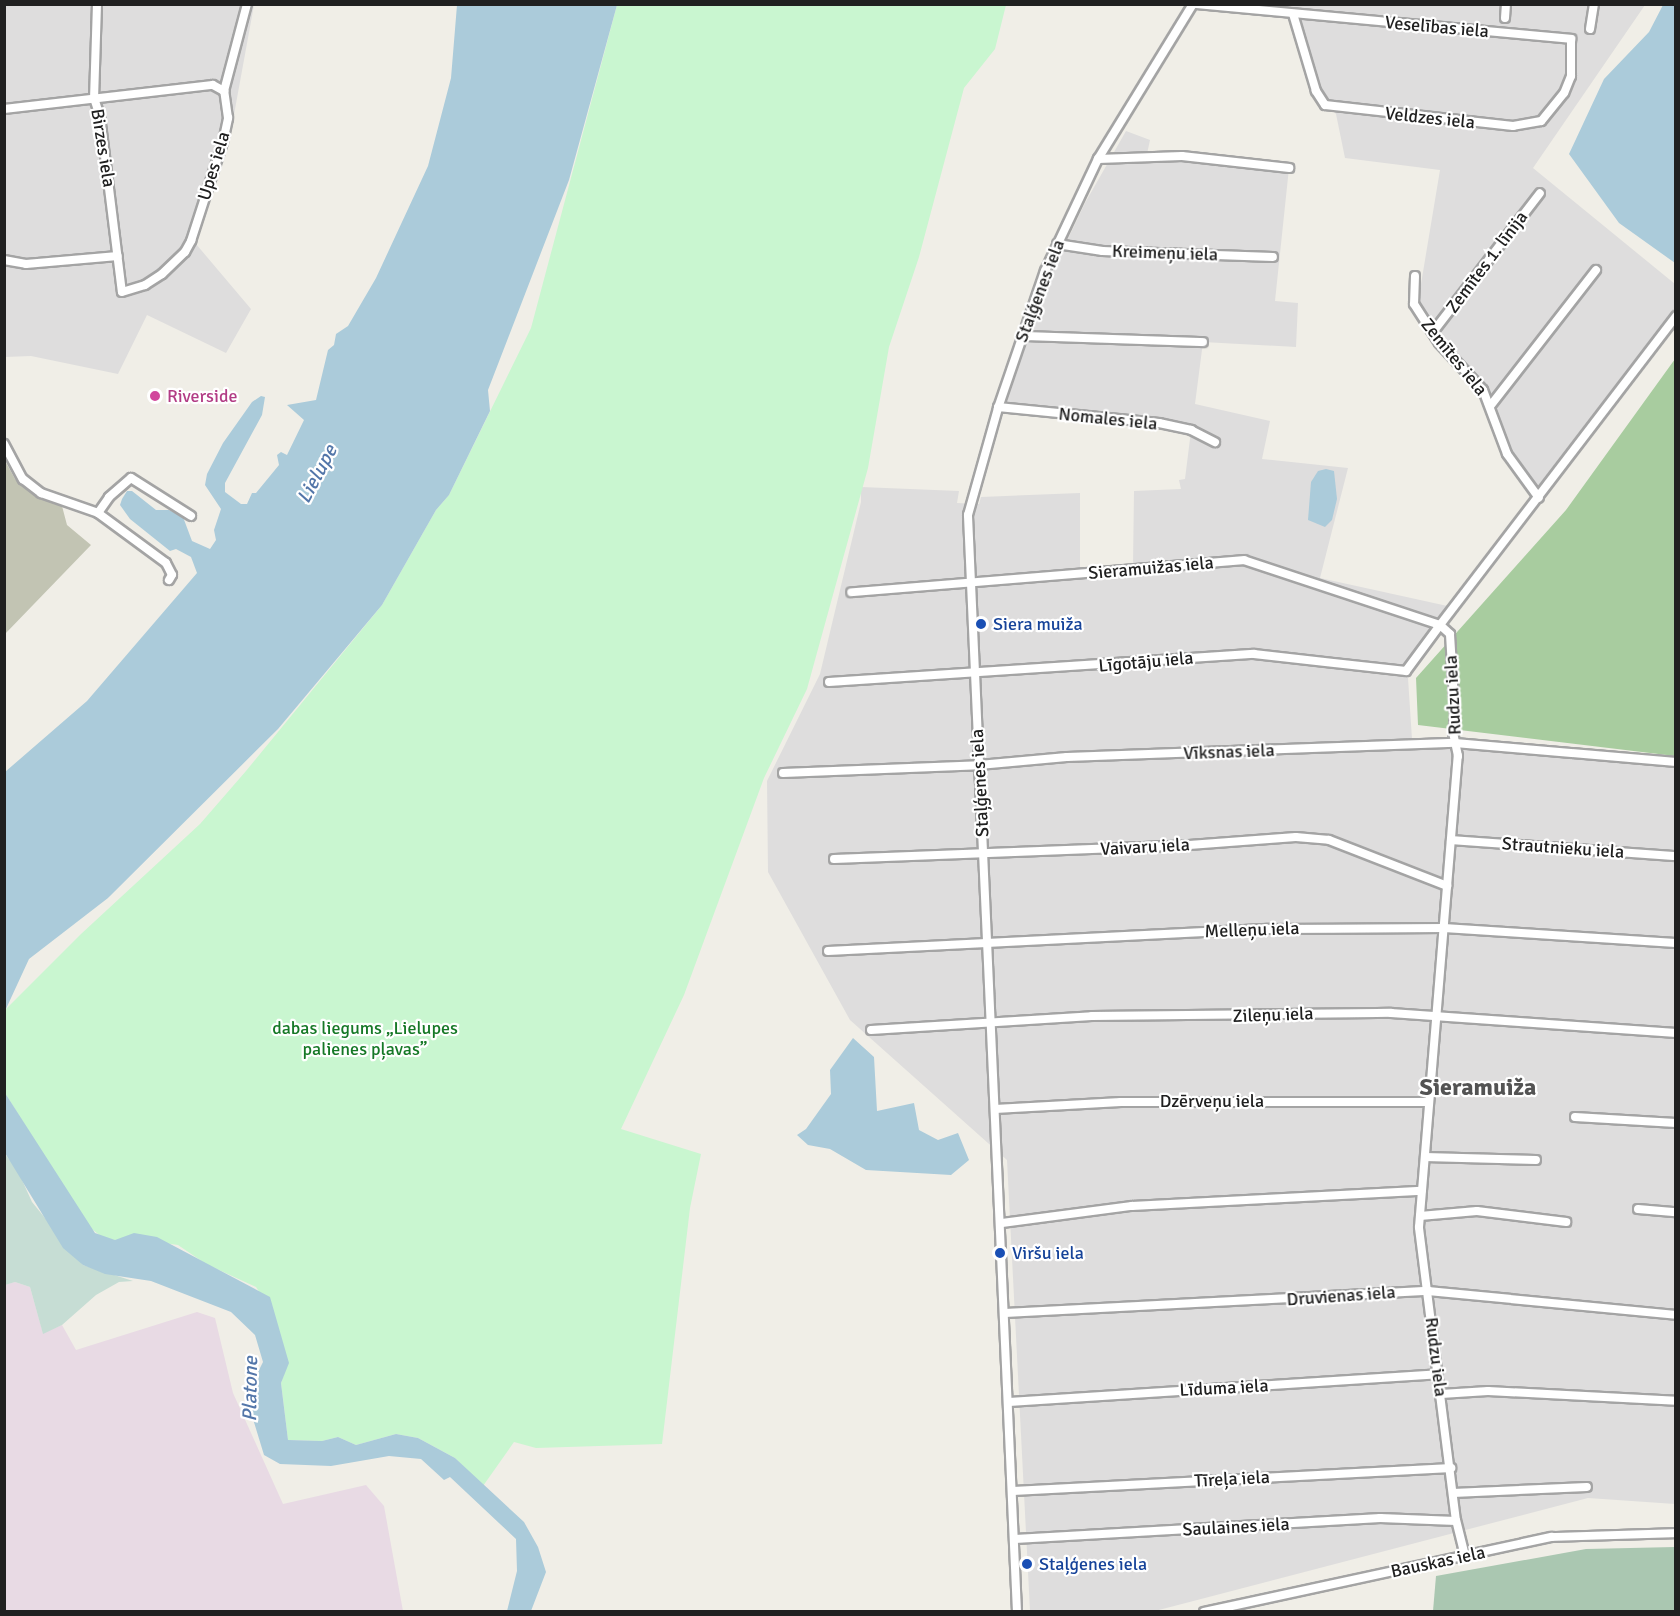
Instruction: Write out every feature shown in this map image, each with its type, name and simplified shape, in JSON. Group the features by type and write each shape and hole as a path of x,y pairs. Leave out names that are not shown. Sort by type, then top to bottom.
{"street":[{"name":"Birzes iela","path":"97,4 94,98 100,116 122,292"},
{"name":"Upes iela","path":"122,292 145,285 185,252 223,142 228,117 224,91 247,4"},
{"name":"Veselības iela","path":"1194,4 1571,39"},
{"name":"Staļģenes iela","path":"1017,1611 1002,1223 990,1022 984,854 969,583 968,515 998,407 1057,244 1098,159 1194,4"},
{"name":"Veselības iela","path":"1505,18 1506,4"},
{"path":"1590,29 1594,4"},
{"name":"Veldzes iela","path":"1293,14 1316,91 1325,105 1493,125 1541,121 1564,93 1571,76 1571,39"},
{"path":"4,109 213,85 224,91"},
{"path":"1098,159 1182,156 1289,168"},
{"name":"Zemītes 1. līnija","path":"1433,332 1540,192"},
{"name":"Kreimeņu iela","path":"1057,244 1102,251 1273,257"},
{"path":"4,260 26,264 118,256"},
{"path":"1491,405 1596,270"},
{"name":"Zemītes iela","path":"1415,276 1414,304 1433,332 1491,405 1507,454 1539,498"},
{"path":"1440,625 1676,316"},
{"path":"1022,336 1203,342"},
{"name":"Nomales iela","path":"998,407 1159,423 1191,430 1215,442"},
{"path":"4,444 16,470 40,493 98,513 166,563 172,575 169,580"},
{"path":"98,513 109,497 131,478 191,516"},
{"name":"Sieramuižas iela","path":"851,592 1245,560 1440,625"},
{"name":"Līgotāju iela","path":"829,682 975,675 1254,654 1406,671 1440,625"},
{"name":"Rudzu iela","path":"1440,625 1450,634 1455,743 1458,756 1420,1216 1456,1521 1465,1556"},
{"name":"Vīksnas iela","path":"783,773 979,765 1067,756 1455,743 1676,762"},
{"name":"Vaivaru iela","path":"834,859 984,854 1296,837 1329,840 1447,886"},
{"name":"Strautnieku iela","path":"1451,840 1676,856"},
{"name":"Melleņu iela","path":"828,951 988,940 1268,929 1444,928 1676,944"},
{"name":"Zileņu iela","path":"871,1030 1092,1016 1391,1013 1436,1018 1676,1033"},
{"name":"Dzērveņu iela","path":"995,1109 1121,1102 1429,1102"},
{"path":"1575,1117 1676,1123"},
{"path":"1425,1157 1536,1160"},
{"path":"1002,1223 1132,1206 1422,1191"},
{"path":"1638,1209 1676,1212"},
{"path":"1420,1216 1477,1211 1566,1222"},
{"name":"Druvienas iela","path":"1005,1313 1428,1291 1676,1315"},
{"name":"Līduma iela","path":"1009,1402 1438,1374"},
{"path":"1441,1394 1488,1391 1676,1401"},
{"name":"Tīreļa iela","path":"1013,1491 1450,1468"},
{"path":"1453,1493 1587,1487"},
{"name":"Saulaines iela","path":"1015,1539 1380,1518 1456,1521"},
{"name":"Bauskas iela","path":"1204,1611 1552,1537 1676,1533"}],"shaded area":[{"path":"5,5 254,5 229,142 196,244 251,309 226,353 147,315 118,374 31,356 5,357"},
{"path":"1236,5 1645,5 1533,168 1675,284 1675,311 1541,491 1517,463 1492,399 1418,302 1440,170 1345,158 1336,114 1321,96 1295,10"},
{"path":"1126,131 1150,140 1147,154 1289,168 1275,301 1298,303 1296,347 1203,342 1195,404 1270,421 1262,459 1348,468 1320,578 1452,607 1408,678 1412,739 1675,763 1675,1504 1588,1498 1155,1611 1030,1611 1007,1160 850,1020 768,872 767,781 820,674 861,502 861,487 959,491 957,503 979,504 981,497 1080,493 1080,571 1133,566 1134,491 1181,489 1179,480 1185,479 1191,431 1003,407 1044,289 1085,203"},
{"path":"4,459 15,479 36,495 62,506 67,525 91,545 5,634"},
{"path":"4,1153 17,1169 32,1202 83,1265 133,1281 119,1282 96,1295 62,1325 43,1334 30,1287 15,1282 5,1285"},
{"path":"15,1282 30,1287 43,1333 62,1325 76,1350 197,1312 215,1318 233,1393 283,1504 366,1485 384,1506 403,1611 5,1611 4,1285"}],"green space":[{"name":"dabas liegums „Lielupes palienes pļavas”","path":"617,5 1006,5 995,49 964,88 919,257 889,347 868,468 807,689 764,778 684,995 621,1129 701,1154 690,1208 662,1444 536,1448 514,1442 483,1486 455,1458 418,1438 396,1434 356,1445 338,1437 322,1441 288,1440 281,1383 288,1362 271,1310 256,1287 206,1264 178,1245 129,1238 115,1240 103,1238 87,1225 5,1093 4,1011 81,934 200,824 382,605 436,510 449,495 531,328"},
{"path":"1675,359 1675,756 1418,725 1416,678 1566,510"},
{"path":"1675,1547 1675,1611 1433,1611 1436,1576 1586,1549"}],"water":[{"name":"Lielupe","path":"457,5 617,5 569,180 488,390 490,411 449,495 436,510 382,605 278,729 108,898 29,959 5,1011 5,772 87,701 197,573 191,557 176,549 170,551 130,519 120,505 122,499 127,491 132,491 156,510 169,510 183,517 192,541 210,549 216,540 214,530 221,509 205,485 207,474 223,443 252,402 261,396 265,397 262,415 225,483 225,492 241,504 247,504 252,493 256,493 279,465 277,455 281,452 287,455 304,420 287,405 316,400 328,350 334,345 336,334 348,326 376,278 428,166 451,78"},
{"path":"1663,5 1676,5 1675,263 1619,223 1569,154 1604,79 1649,32"},
{"path":"1326,469 1334,471 1337,499 1332,520 1325,527 1308,520 1311,482 1318,471"},
{"path":"853,1038 874,1057 877,1111 914,1103 919,1130 938,1140 958,1133 969,1160 951,1175 866,1170 830,1149 808,1145 797,1135 806,1129 831,1094 830,1070"},
{"path":"5,1093 95,1233 115,1240 134,1233 157,1237 270,1297 289,1363 281,1383 288,1440 322,1441 338,1437 356,1445 396,1434 418,1438 455,1458 524,1522 538,1547 546,1572 531,1611 507,1611 517,1571 516,1539 450,1477 444,1480 421,1459 389,1456 331,1466 280,1464 264,1455 249,1406 252,1384 263,1362 255,1335 231,1312 151,1281 105,1274 83,1265 63,1248 5,1153"}],"place":[{"name":"Riverside","path":"155,396"},
{"name":"Siera muiža","path":"981,624"},
{"name":"Viršu iela","path":"1000,1253"},
{"name":"Staļģenes iela","path":"1027,1564"}],"district":[{"name":"Sieramuiža","path":"1478,1088"}],"water label":[{"name":"Platone","path":"250,1389"}]}
